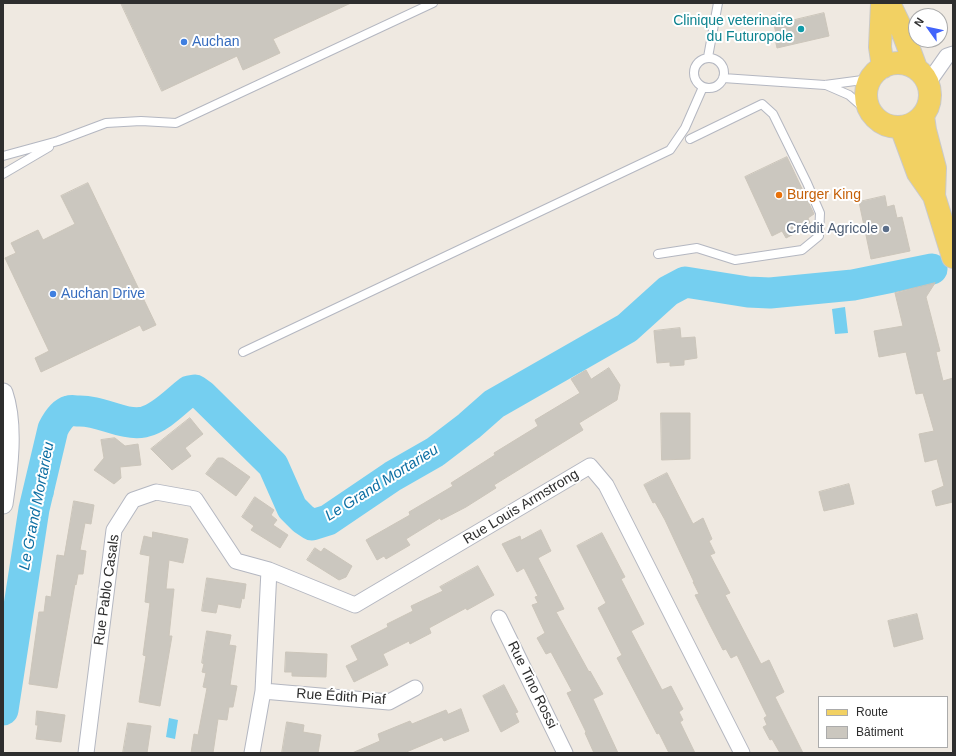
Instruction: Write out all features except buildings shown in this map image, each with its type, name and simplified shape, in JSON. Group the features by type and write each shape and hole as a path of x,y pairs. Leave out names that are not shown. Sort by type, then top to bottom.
{"main road":[{"path":"882,3 880,47 876,73 866,90 866,101 874,117 887,126 901,128 913,124 923,116 928,109 930,91 889,3"},
{"path":"876,73 891,64 899,63 908,64 922,75"},
{"path":"923,116 935,168 934,196"},
{"path":"901,128 918,173 934,196 953,257"}],"street":[{"path":"922,75 947,56 953,54"},
{"path":"3,393 6,400 9,435 8,467 3,504"},
{"name":"Rue Louis Armstrong","path":"269,570 355,605 590,466 606,485 742,753"},
{"name":"Rue Pablo Casals","path":"86,753 114,530 133,500 156,492 195,499 236,562 269,570"},
{"path":"252,753 263,691 269,570"},
{"name":"Rue Tino Rossi","path":"499,618 565,753"},
{"name":"Rue Édith Piaf","path":"263,691 389,702 415,688"}],"lane":[{"path":"3,156 58,141 106,124 141,121 176,123 433,3"},
{"path":"708,57 718,3"},
{"path":"708,57 713,58 724,68 723,78 721,82 713,88 703,87 696,80 694,70 695,66 708,57"},
{"path":"723,78 825,85 876,73"},
{"path":"825,85 849,95 874,117"},
{"path":"243,352 670,150 685,128 703,87"},
{"path":"658,254 697,248 735,260 802,250 819,236 820,214 807,183 773,114 762,104 690,139"},
{"path":"3,174 58,141"}],"water":[{"path":"845,307 848,333 835,334 832,309"},
{"path":"47,475 56,477 53,497 44,495"},
{"path":"169,718 178,720 175,739 166,737"}],"waterway":[{"name":"Le Grand Mortarieu","path":"3,710 34,509 53,429 66,412 87,411 128,422 144,422 156,417 168,409 189,391 195,390 202,395 273,465 292,508 303,519 312,525 328,520 393,476 435,452 469,426 494,404 627,328 668,291 685,282 748,292 770,293 853,285 932,269"}],"place":[{"name":"Clinique veterinaire du Futuropole","path":"801,29"},
{"name":"Auchan","path":"184,42"},
{"name":"Burger King","path":"779,195"},
{"name":"Crédit Agricole","path":"886,229"},
{"name":"Auchan Drive","path":"53,294"}]}
